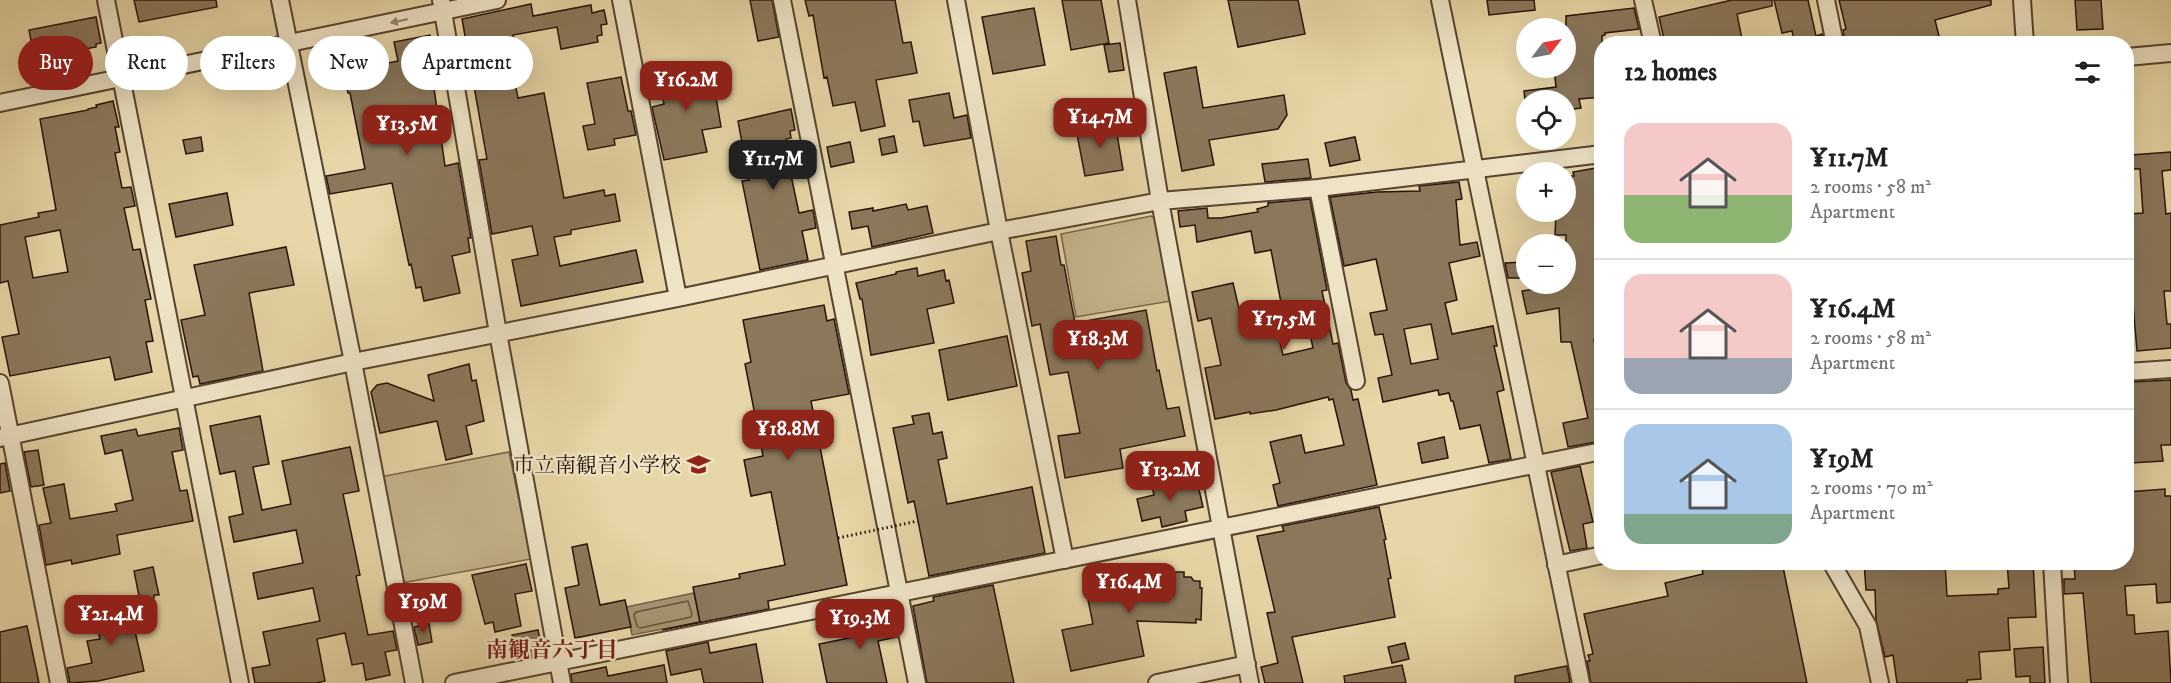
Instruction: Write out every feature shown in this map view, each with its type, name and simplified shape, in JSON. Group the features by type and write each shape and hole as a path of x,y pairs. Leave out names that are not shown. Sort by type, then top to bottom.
{"street":[{"path":"106,0 113,36"},
{"path":"280,0 287,36"},
{"path":"296,41 442,6 497,0"},
{"path":"621,0 678,298"},
{"path":"782,0 901,592 917,683"},
{"path":"956,0 999,231 1065,560"},
{"path":"1127,0 1160,201 1251,683"},
{"path":"1440,0 1581,683"},
{"path":"1643,0 1651,36"},
{"path":"1826,0 1833,36"},
{"path":"2022,0 2024,36"},
{"path":"442,6 498,333 562,683"},
{"path":"2134,56 2171,53"},
{"path":"0,103 105,82"},
{"path":"296,82 353,362 414,683"},
{"path":"123,90 240,683"},
{"path":"5,437 353,362 836,266 999,231 1160,201 1318,188 1594,155"},
{"path":"1318,188 1356,381"},
{"path":"2134,372 2171,369"},
{"path":"0,383 5,437 59,683"},
{"path":"454,683 1594,453"},
{"path":"1556,565 1594,557"},
{"path":"1836,570 1868,626 1880,683"},
{"path":"2053,570 2060,683"},
{"path":"1157,683 1247,664"}],"path":[{"path":"838,538 918,521"}],"shaded area":[{"path":"1151,216 1156,219 1171,301 1076,317 1061,234"},
{"path":"509,452 531,559 402,583 380,477"}],"water":[{"path":"694,593 700,622 632,635 626,607"}],"building":[{"path":"134,0 216,0 217,7 139,22"},
{"path":"750,0 772,0 779,37 758,41"},
{"path":"805,0 895,0 903,43 911,42 917,73 876,80 885,126 861,131 855,102 833,106 827,77 824,78 813,15 809,16"},
{"path":"1062,0 1101,0 1109,43 1071,50"},
{"path":"1228,0 1298,0 1305,34 1238,47"},
{"path":"1487,0 1534,0 1535,10 1489,15"},
{"path":"1732,0 1772,0 1772,6 1737,14 1741,36 1663,36 1659,17"},
{"path":"1774,0 1808,0 1816,36 1793,36 1792,31 1782,33"},
{"path":"1839,0 1991,0 1991,5 1935,20 1939,36 1844,36 1843,30 1846,29"},
{"path":"2075,0 2101,0 2103,29 2077,30"},
{"path":"531,4 533,16 591,5 592,13 604,10 607,24 601,25 602,35 597,36 598,42 561,49 557,27 513,36 465,36 462,19"},
{"path":"1034,8 1045,65 993,74 982,17"},
{"path":"1634,8 1639,29 1594,36 1594,98 1579,99 1581,108 1576,109 1576,90 1532,90 1556,87 1555,78 1576,78 1576,18 1566,18 1566,16"},
{"path":"96,17 101,43 93,48 93,36 30,36 29,30"},
{"path":"401,41 401,90 434,90 445,166 458,163 471,238 468,238 470,252 452,256 460,293 424,301 421,287 416,288 411,264 409,265 392,183 330,194 326,176 365,169 350,93 347,90 389,90 389,63 398,61 394,42"},
{"path":"1120,43 1124,70 1109,72 1104,45"},
{"path":"713,66 721,127 702,130 707,152 664,160 652,107 664,104 658,75"},
{"path":"1196,67 1203,108 1284,95 1287,115 1278,129 1209,140 1214,165 1182,171 1164,73"},
{"path":"621,77 636,135 614,139 615,145 588,150 583,126 595,124 587,83"},
{"path":"475,90 516,90 518,98 544,93 564,198 604,190 605,196 615,194 620,221 571,230 571,234 554,237 560,266 636,250 643,282 521,306 512,260 538,255 532,226 492,234 479,160 487,159"},
{"path":"949,93 954,118 967,115 971,138 924,146 919,121 913,122 909,100"},
{"path":"113,101 119,127 115,127 120,152 115,153 122,188 131,187 135,206 124,208 133,250 140,249 151,299 145,300 153,341 146,342 152,372 115,380 110,357 10,376 2,337 19,334 8,281 0,283 0,225 39,217 38,213 56,210 40,119 88,110 97,107 96,105","holes":["60,230 68,272 33,278 25,237"]},
{"path":"791,109 795,130 790,131 791,138 786,139 790,161 788,161 799,213 813,210 816,228 802,231 808,260 760,270 742,181 749,180 738,121"},
{"path":"1115,122 1123,170 1085,176 1076,129"},
{"path":"894,136 897,152 882,155 879,139"},
{"path":"201,137 203,151 186,154 183,140"},
{"path":"1355,137 1360,160 1330,166 1325,143"},
{"path":"850,142 854,162 831,167 827,147"},
{"path":"2171,152 2171,170 2162,171 2166,214 2171,213 2171,291 2164,291 2167,324 2171,324 2171,348 2137,351 2134,316 2134,214 2143,213 2140,169 2134,169 2134,155"},
{"path":"1308,159 1311,178 1265,182 1262,164"},
{"path":"1594,168 1594,442 1568,447 1563,423 1588,418 1571,342 1561,342 1559,308 1527,314 1523,294 1576,294 1576,234 1555,234 1556,222 1576,222 1576,171"},
{"path":"1459,182 1462,199 1456,200 1460,245 1477,242 1480,256 1449,263 1457,300 1445,303 1452,334 1493,326 1497,346 1494,346 1504,390 1497,392 1511,459 1489,463 1480,425 1460,429 1449,393 1439,395 1438,390 1383,402 1378,378 1392,375 1383,334 1375,335 1370,313 1387,310 1376,259 1344,266 1330,197 1377,192 1420,191 1419,186","holes":["1431,324 1438,359 1411,364 1404,329"]},
{"path":"227,193 233,225 176,237 169,204"},
{"path":"1310,199 1327,290 1322,291 1333,344 1338,343 1346,383 1351,390 1353,400 1358,399 1377,485 1278,506 1273,485 1280,483 1270,442 1301,435 1305,453 1344,445 1333,399 1329,400 1328,397 1276,410 1250,414 1250,412 1215,419 1205,368 1221,365 1211,318 1198,321 1192,292 1233,283 1241,317 1282,308 1271,250 1255,253 1251,231 1197,242 1195,225 1180,227 1178,211 1207,208 1208,218 1221,218 1258,212 1257,209 1268,206 1268,203","holes":["1307,321 1313,348 1283,355 1277,328"]},
{"path":"906,204 908,210 927,206 933,233 872,247 868,226 852,229 849,212 873,208 873,211"},
{"path":"1056,236 1075,323 1146,310 1157,371 1159,370 1167,409 1179,407 1185,436 1120,449 1123,468 1065,478 1058,436 1080,433 1068,372 1050,375 1040,324 1032,326 1022,273 1031,271 1026,241"},
{"path":"286,247 294,285 249,293 263,371 200,384 198,376 193,377 181,320 205,315 194,265"},
{"path":"1516,262 1516,278 1508,278 1505,263"},
{"path":"917,268 918,276 944,270 946,281 949,280 954,303 927,309 934,343 871,355 862,299 860,299 856,283"},
{"path":"824,305 827,321 834,319 849,394 811,401 847,585 768,601 769,609 662,630 700,622 693,587 740,578 739,574 785,565 771,492 751,496 744,460 763,456 745,364 751,362 743,320"},
{"path":"1007,336 1017,386 948,400 939,350"},
{"path":"469,364 472,381 476,380 484,421 466,426 472,454 446,460 437,421 380,433 371,392 377,385 387,383 434,401 428,375"},
{"path":"2171,380 2171,445 2161,445 2163,461 2134,463 2134,382"},
{"path":"929,413 933,434 942,432 947,458 938,460 947,504 1032,487 1045,553 929,576 914,501 908,503 893,428 914,424 912,416"},
{"path":"260,416 269,464 253,467 262,510 291,504 282,461 350,447 359,491 343,494 360,575 356,576 368,635 393,631 397,650 385,652 390,675 366,680 363,663 352,665 345,633 317,639 325,681 255,683 252,668 270,665 263,632 320,621 313,588 258,599 253,573 303,563 296,530 234,542 229,517 243,514 235,471 220,474 210,426"},
{"path":"179,428 183,450 172,452 180,491 187,490 193,521 117,535 120,554 72,564 71,560 46,565 39,525 51,523 43,488 64,484 70,519 117,511 115,504 133,500 122,450 105,454 101,436 136,429 138,436"},
{"path":"1444,437 1448,458 1422,463 1418,443"},
{"path":"38,450 44,485 31,487 24,452"},
{"path":"5,463 10,491 0,493 0,464"},
{"path":"1580,466 1593,522 1583,524 1587,548 1570,551 1551,472"},
{"path":"1177,476 1180,489 1198,485 1203,507 1185,511 1187,521 1162,527 1160,517 1142,521 1137,499 1154,495 1151,481"},
{"path":"2165,489 2165,496 2171,496 2171,602 2157,603 2156,584 2125,586 2127,615 2134,615 2135,634 2168,631 2171,683 2091,683 2083,593 2064,594 2064,579 2075,579 2074,570 2134,570 2134,491"},
{"path":"1379,507 1386,539 1384,540 1391,578 1388,579 1395,617 1292,637 1303,683 1265,683 1261,667 1278,663 1267,613 1275,612 1257,536 1284,531 1282,526"},
{"path":"587,544 600,605 625,600 631,627 575,638 565,588 579,585 572,547"},
{"path":"526,564 532,591 515,594 521,626 495,632 493,622 485,624 472,575"},
{"path":"1126,566 1128,575 1169,575 1169,572 1184,572 1184,577 1200,581 1200,588 1202,588 1201,620 1196,619 1196,623 1137,621 1144,656 1071,671 1062,630 1093,624 1083,575"},
{"path":"153,567 159,595 140,601 134,571"},
{"path":"1702,570 1784,570 1807,683 1591,683 1587,661 1590,661 1588,655 1593,654 1584,614 1668,596 1665,583 1703,574"},
{"path":"1865,570 1945,570 1947,596 1998,594 1998,589 2009,588 2008,570 2033,570 2036,617 2008,618 2010,650 1979,652 1981,679 1967,680 1967,683 1897,683 1893,655 1885,657 1876,620 1875,590 1866,590"},
{"path":"993,585 1014,683 927,683 913,606 934,601 933,597"},
{"path":"128,600 144,671 98,681 70,683 67,668 92,663 87,641 100,639 93,607"},
{"path":"890,607 897,637 878,641 887,683 827,683 819,644 854,637 849,616"},
{"path":"429,624 432,642 418,645 414,627"},
{"path":"27,626 39,683 0,683 0,632"},
{"path":"538,630 543,654 516,657 512,635"},
{"path":"708,642 710,653 756,644 763,683 704,683 701,669 671,675 666,651"},
{"path":"1405,643 1409,659 1392,663 1388,647"},
{"path":"2043,647 2045,683 2030,683 2030,676 2016,677 2014,649"},
{"path":"664,665 667,683 572,683 571,674 606,667 608,676"},
{"path":"1402,665 1406,683 1345,683 1344,676"},
{"path":"1567,666 1570,683 1515,683 1515,676"}],"place":[{"name":"市立南観音小学校","path":"699,465"}],"district":[{"name":"南観音六丁目","path":"552,649"}]}
